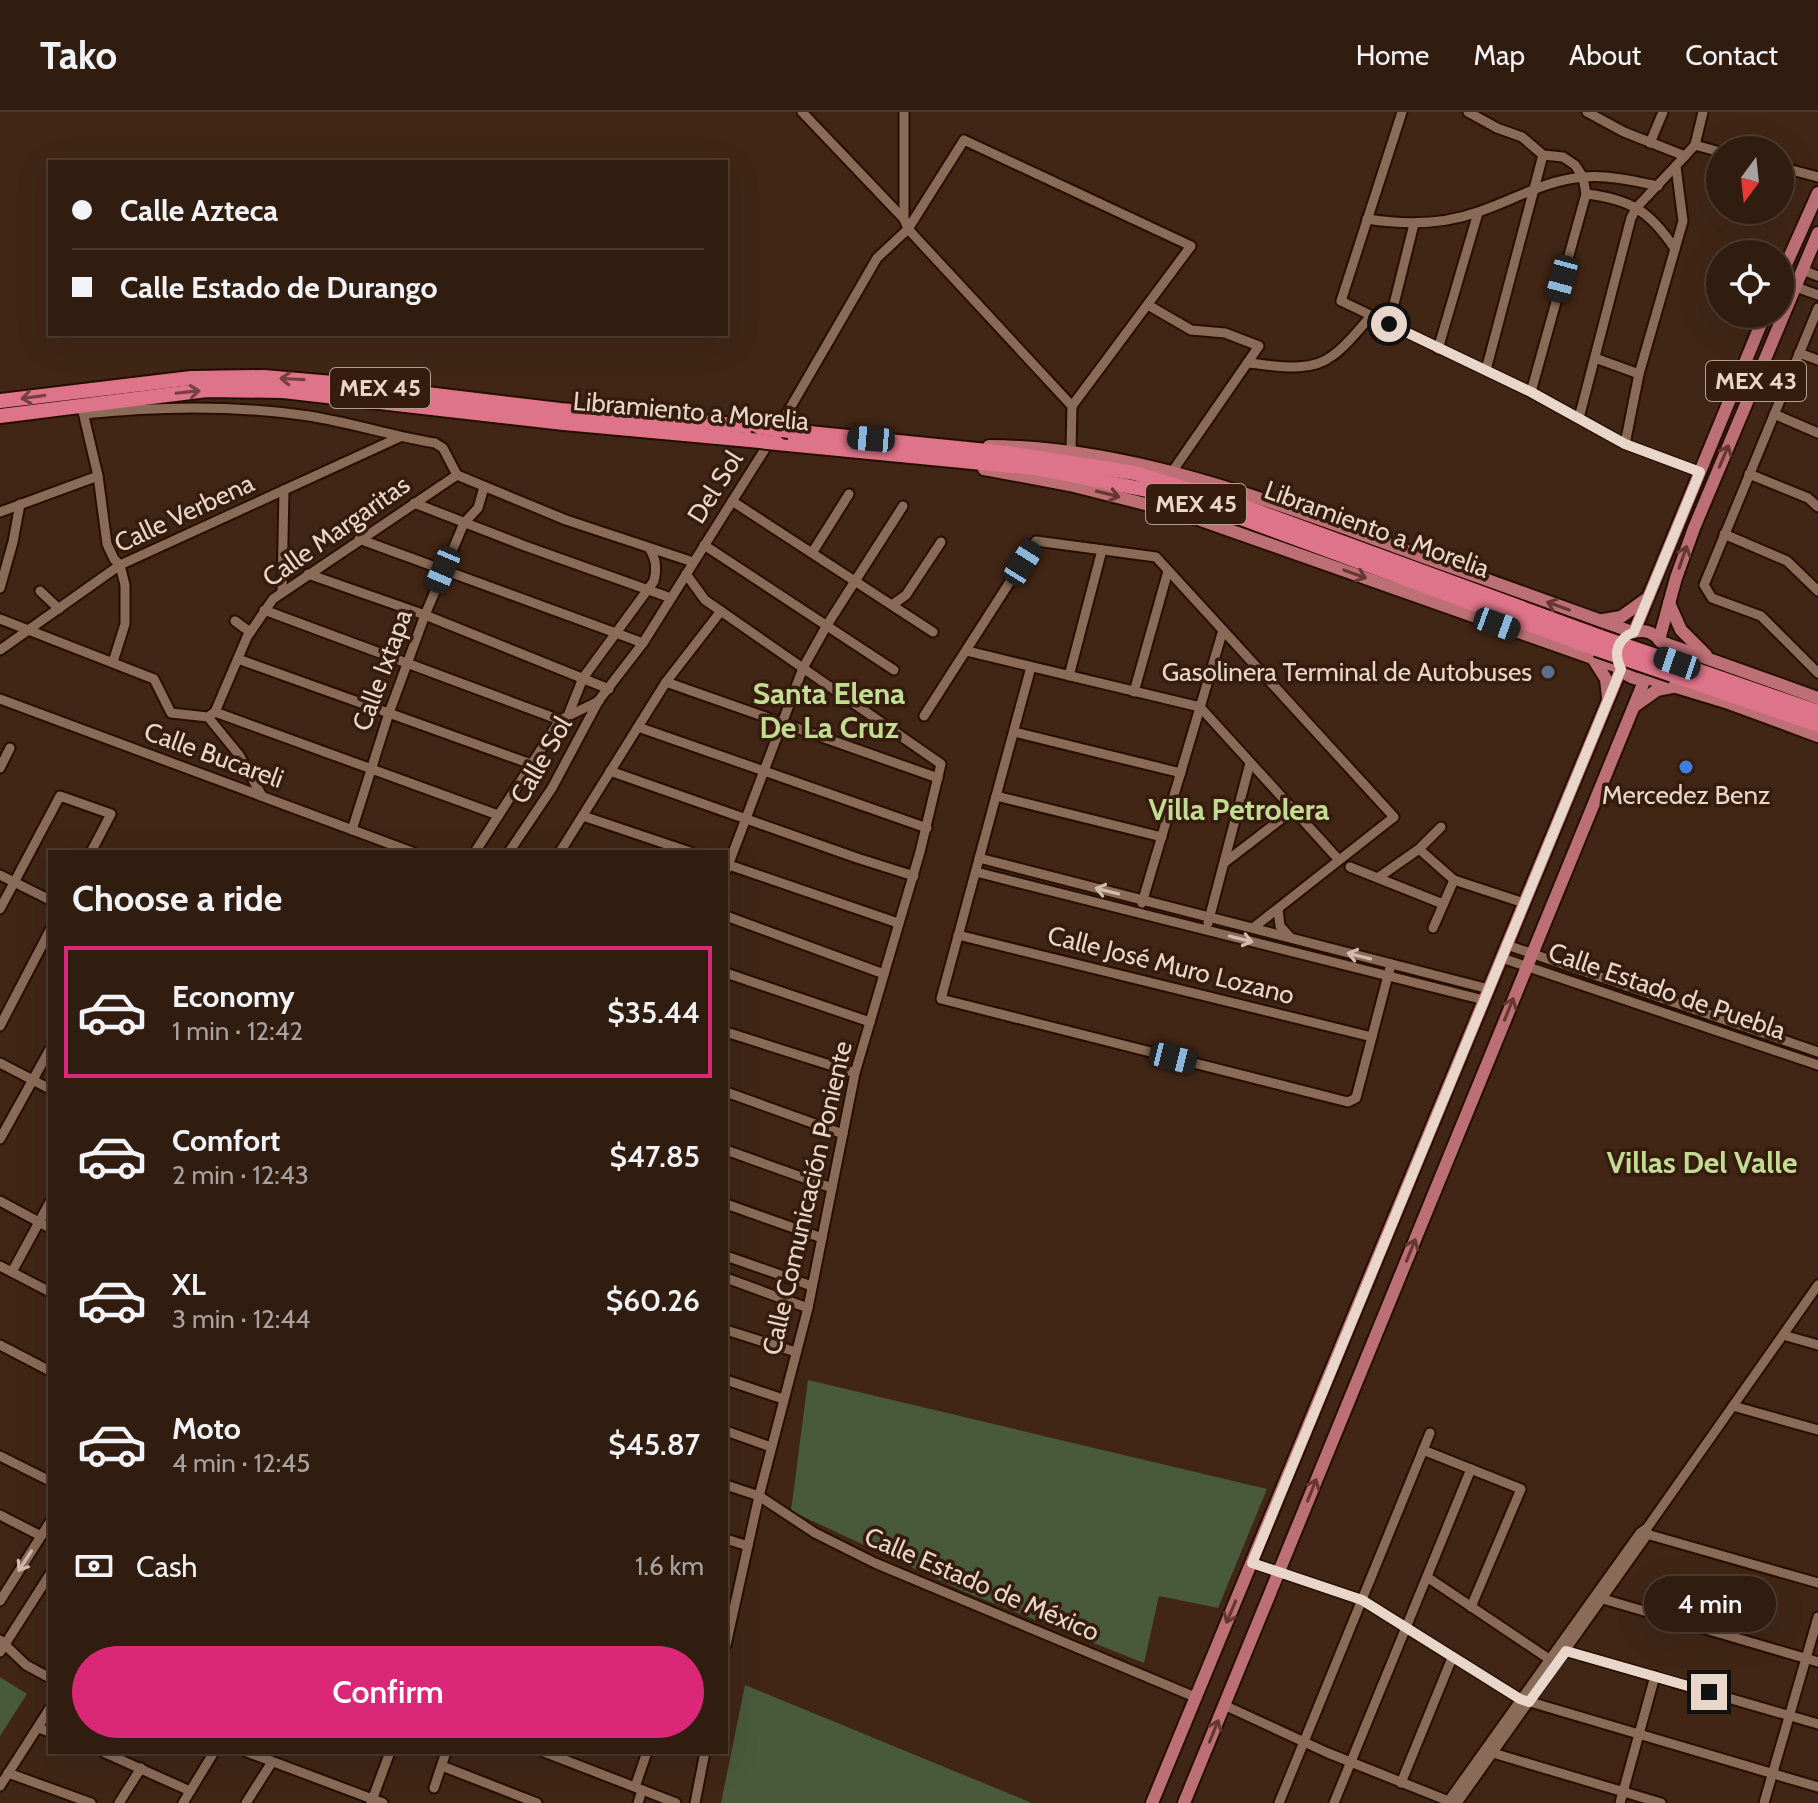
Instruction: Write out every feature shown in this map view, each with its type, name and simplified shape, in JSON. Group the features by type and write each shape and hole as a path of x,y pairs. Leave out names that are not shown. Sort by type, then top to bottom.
{"highway":[{"name":"Libramiento a Morelia","path":"0,401 191,378 264,377 1071,461 1175,484 1251,509 1596,648"},
{"name":"Libramiento a Morelia","path":"0,416 82,410 207,390 283,391 564,423 1034,468 1152,491 1238,517 1596,648 1818,725"},
{"name":"Libramiento a Morelia","path":"1674,675 1818,712"}],"main road":[{"path":"1794,247 1818,193"},
{"name":"MEX 43","path":"1184,1803 1628,718 1646,678 1663,664 1665,655 1660,641 1694,528 1818,233"},
{"path":"1794,277 1802,270"},
{"name":"MEX 43","path":"1152,1803 1621,669 1616,655 1618,645 1633,632 1649,597 1759,328"},
{"path":"926,445 1071,450 1172,472 1270,501 1596,620 1633,632 1646,631 1660,641 1818,698"},
{"path":"1596,620 1621,617 1649,597"},
{"path":"1669,603 1690,641 1726,665"},
{"path":"1596,648 1632,677 1674,675 1818,736"},
{"path":"1596,648 1606,679 1605,708 1628,718 1648,695 1674,675"}],"street":[{"path":"802,112 1072,406"},
{"path":"904,112 906,224"},
{"path":"1402,112 1341,301 1531,392 1625,444 1700,472"},
{"path":"1468,112 1522,137 1543,155 1563,157 1575,165 1583,177 1586,194 1531,392"},
{"path":"1587,112 1601,116 1650,143 1685,156"},
{"path":"1650,143 1663,112"},
{"path":"1579,418 1631,218 1637,207 1695,145 1703,112"},
{"name":"Del Sol","path":"609,689 643,643 782,422 877,258 906,224 964,140 1191,246 1148,305"},
{"path":"1695,145 1706,148"},
{"path":"1486,370 1543,155"},
{"path":"1625,444 1639,374 1683,221 1676,167"},
{"path":"1794,171 1818,177"},
{"path":"1367,219 1414,224 1446,221 1478,213 1535,188 1583,177 1621,178 1658,186"},
{"path":"1586,194 1612,197 1637,207 1659,225 1675,249"},
{"path":"1438,349 1478,213"},
{"path":"1389,324 1414,224"},
{"path":"1802,270 1818,276"},
{"path":"1796,287 1818,295"},
{"path":"1071,450 1072,406 1148,305 1191,330 1225,333 1259,346 1172,472"},
{"path":"1818,308 1705,579 1705,590 1712,598 1761,616 1818,673"},
{"path":"1247,363 1303,367 1320,364 1334,356 1371,316"},
{"path":"1799,353 1818,360"},
{"path":"1595,358 1639,374"},
{"path":"113,662 123,634 127,605 120,565 107,544 98,476 82,410 221,407 311,417 439,445 457,475 650,549 693,562"},
{"path":"1774,414 1818,433"},
{"name":"Calle Verbena","path":"0,650 120,565 400,437"},
{"path":"1749,474 1808,498 1818,507"},
{"name":"Calle Margaritas","path":"212,714 250,632 264,610 282,591 457,475"},
{"path":"0,512 98,476"},
{"name":"Calle Ixtapa","path":"352,830 389,713 425,615 464,523 478,508 484,487"},
{"path":"282,591 284,490"},
{"path":"812,553 849,494"},
{"path":"732,501 933,632"},
{"path":"414,503 671,598"},
{"path":"0,588 20,504"},
{"path":"728,865 803,668 903,506"},
{"path":"1724,534 1787,561 1818,591"},
{"path":"359,539 643,643"},
{"path":"924,716 1036,541 1156,557 1394,817 1253,928"},
{"path":"892,605 906,595 941,542"},
{"path":"704,545 894,670"},
{"path":"569,713 583,678 647,590 657,570 650,549"},
{"path":"1069,676 1102,550"},
{"path":"1134,692 1168,571"},
{"path":"308,574 425,615 609,689"},
{"path":"686,574 705,600 803,668"},
{"path":"40,591 59,609"},
{"path":"264,610 560,720"},
{"path":"561,850 666,682 721,611"},
{"path":"0,619 154,679 171,713 176,716 212,714 498,815"},
{"path":"235,621 250,632"},
{"path":"1139,913 1223,630"},
{"path":"967,651 1200,707 1339,860"},
{"path":"238,659 531,764"},
{"path":"1031,667 941,999 1348,1102 1356,1098 1391,964"},
{"name":"Calle Comunicación Poniente","path":"728,1635 771,1447 808,1308 855,1073 914,876 941,764 803,668"},
{"path":"666,682 938,778"},
{"name":"Calle Sol","path":"510,850 552,788 599,700 609,689"},
{"name":"Calle Bucareli","path":"0,699 407,850"},
{"path":"476,850 560,720 599,700"},
{"path":"212,714 262,796"},
{"path":"638,727 927,828"},
{"path":"1014,732 1181,773"},
{"path":"0,768 10,748"},
{"path":"1207,930 1250,763"},
{"path":"610,771 914,876"},
{"path":"0,909 60,796 111,814 92,850"},
{"path":"996,796 1162,837"},
{"path":"1224,863 1293,810"},
{"path":"583,816 684,850"},
{"path":"1379,877 1419,849 1441,827"},
{"path":"1419,849 1454,880 1524,903"},
{"path":"979,858 1391,964 1487,995"},
{"path":"728,867 898,923"},
{"path":"1350,867 1443,904"},
{"path":"976,872 1388,976 1487,995"},
{"path":"0,875 48,899"},
{"path":"1433,928 1454,880"},
{"path":"1278,909 1280,926 1293,939"},
{"path":"728,917 884,974"},
{"path":"0,1026 48,934"},
{"name":"Calle José Muro Lozano","path":"958,935 1372,1037"},
{"name":"Calle Estado de Puebla","path":"1504,951 1818,1065"},
{"name":"Calle Estado de Puebla","path":"1529,960 1818,1052"},
{"path":"728,974 870,1022"},
{"path":"728,1033 855,1073"},
{"path":"0,1139 48,1053"},
{"path":"0,1063 48,1088"},
{"path":"728,1093 843,1134"},
{"path":"728,1151 832,1188"},
{"path":"0,1201 48,1227"},
{"path":"728,1205 822,1238"},
{"path":"12,1272 48,1206"},
{"path":"728,1257 812,1286"},
{"path":"0,1266 48,1291"},
{"path":"728,1279 808,1308"},
{"path":"1452,1802 1493,1753 1549,1659 1645,1532 1818,1285"},
{"path":"728,1331 796,1352"},
{"path":"1783,1335 1818,1345"},
{"path":"0,1345 48,1370"},
{"path":"728,1381 783,1399"},
{"path":"1733,1406 1818,1430"},
{"path":"728,1432 771,1447"},
{"path":"1279,1803 1430,1433"},
{"path":"1423,1450 1521,1489 1471,1607"},
{"path":"0,1456 48,1480"},
{"path":"1334,1803 1471,1469"},
{"name":"Calle Estado de México","path":"728,1486 759,1496 815,1533 875,1563 1195,1697"},
{"path":"0,1515 41,1536"},
{"path":"0,1601 48,1525"},
{"path":"1645,1532 1818,1583"},
{"path":"1452,1802 1525,1700 1566,1651 1645,1532"},
{"path":"728,1540 748,1546"},
{"path":"1252,1563 1362,1600 1525,1700 1818,1787"},
{"path":"48,1577 2,1645 26,1665 48,1677"},
{"path":"1427,1577 1549,1659"},
{"path":"1603,1599 1818,1662"},
{"path":"1764,1803 1818,1617"},
{"path":"1566,1651 1818,1724"},
{"path":"1401,1783 1452,1658"},
{"path":"1620,1803 1655,1676"},
{"path":"1224,1705 1351,1762 1452,1802"},
{"path":"0,1786 48,1711"},
{"path":"38,1728 48,1731"},
{"path":"1493,1753 1661,1803"},
{"path":"108,1754 190,1791"},
{"path":"183,1803 213,1754"},
{"path":"252,1754 376,1802 389,1754"},
{"path":"434,1788 445,1754"},
{"path":"549,1754 676,1803"},
{"path":"638,1803 638,1788 646,1754"},
{"path":"695,1803 705,1754"},
{"path":"246,1803 272,1762"},
{"path":"442,1766 537,1803"},
{"path":"119,1803 141,1768"},
{"path":"8,1773 91,1803"}],"green space":[{"path":"808,1380 1267,1489 1218,1608 1159,1596 1144,1663 965,1592 791,1511"},
{"path":"0,1677 27,1694 0,1736"},
{"path":"745,1685 1032,1803 721,1803"}],"place":[{"name":"Gasolinera Terminal de Autobuses","path":"1548,672"},
{"name":"Mercedez Benz","path":"1686,767"}],"district":[{"name":"Santa Elena De La Cruz","path":"829,711"},
{"name":"Villa Petrolera","path":"1239,810"},
{"name":"Villas Del Valle","path":"1702,1163"}],"route":[{"path":"1389,324 1531,392 1625,444 1700,472 1634,632 1618,645 1616,655 1621,669 1252,1563 1362,1600 1452,1658 1529,1702 1566,1651 1709,1692"}]}
